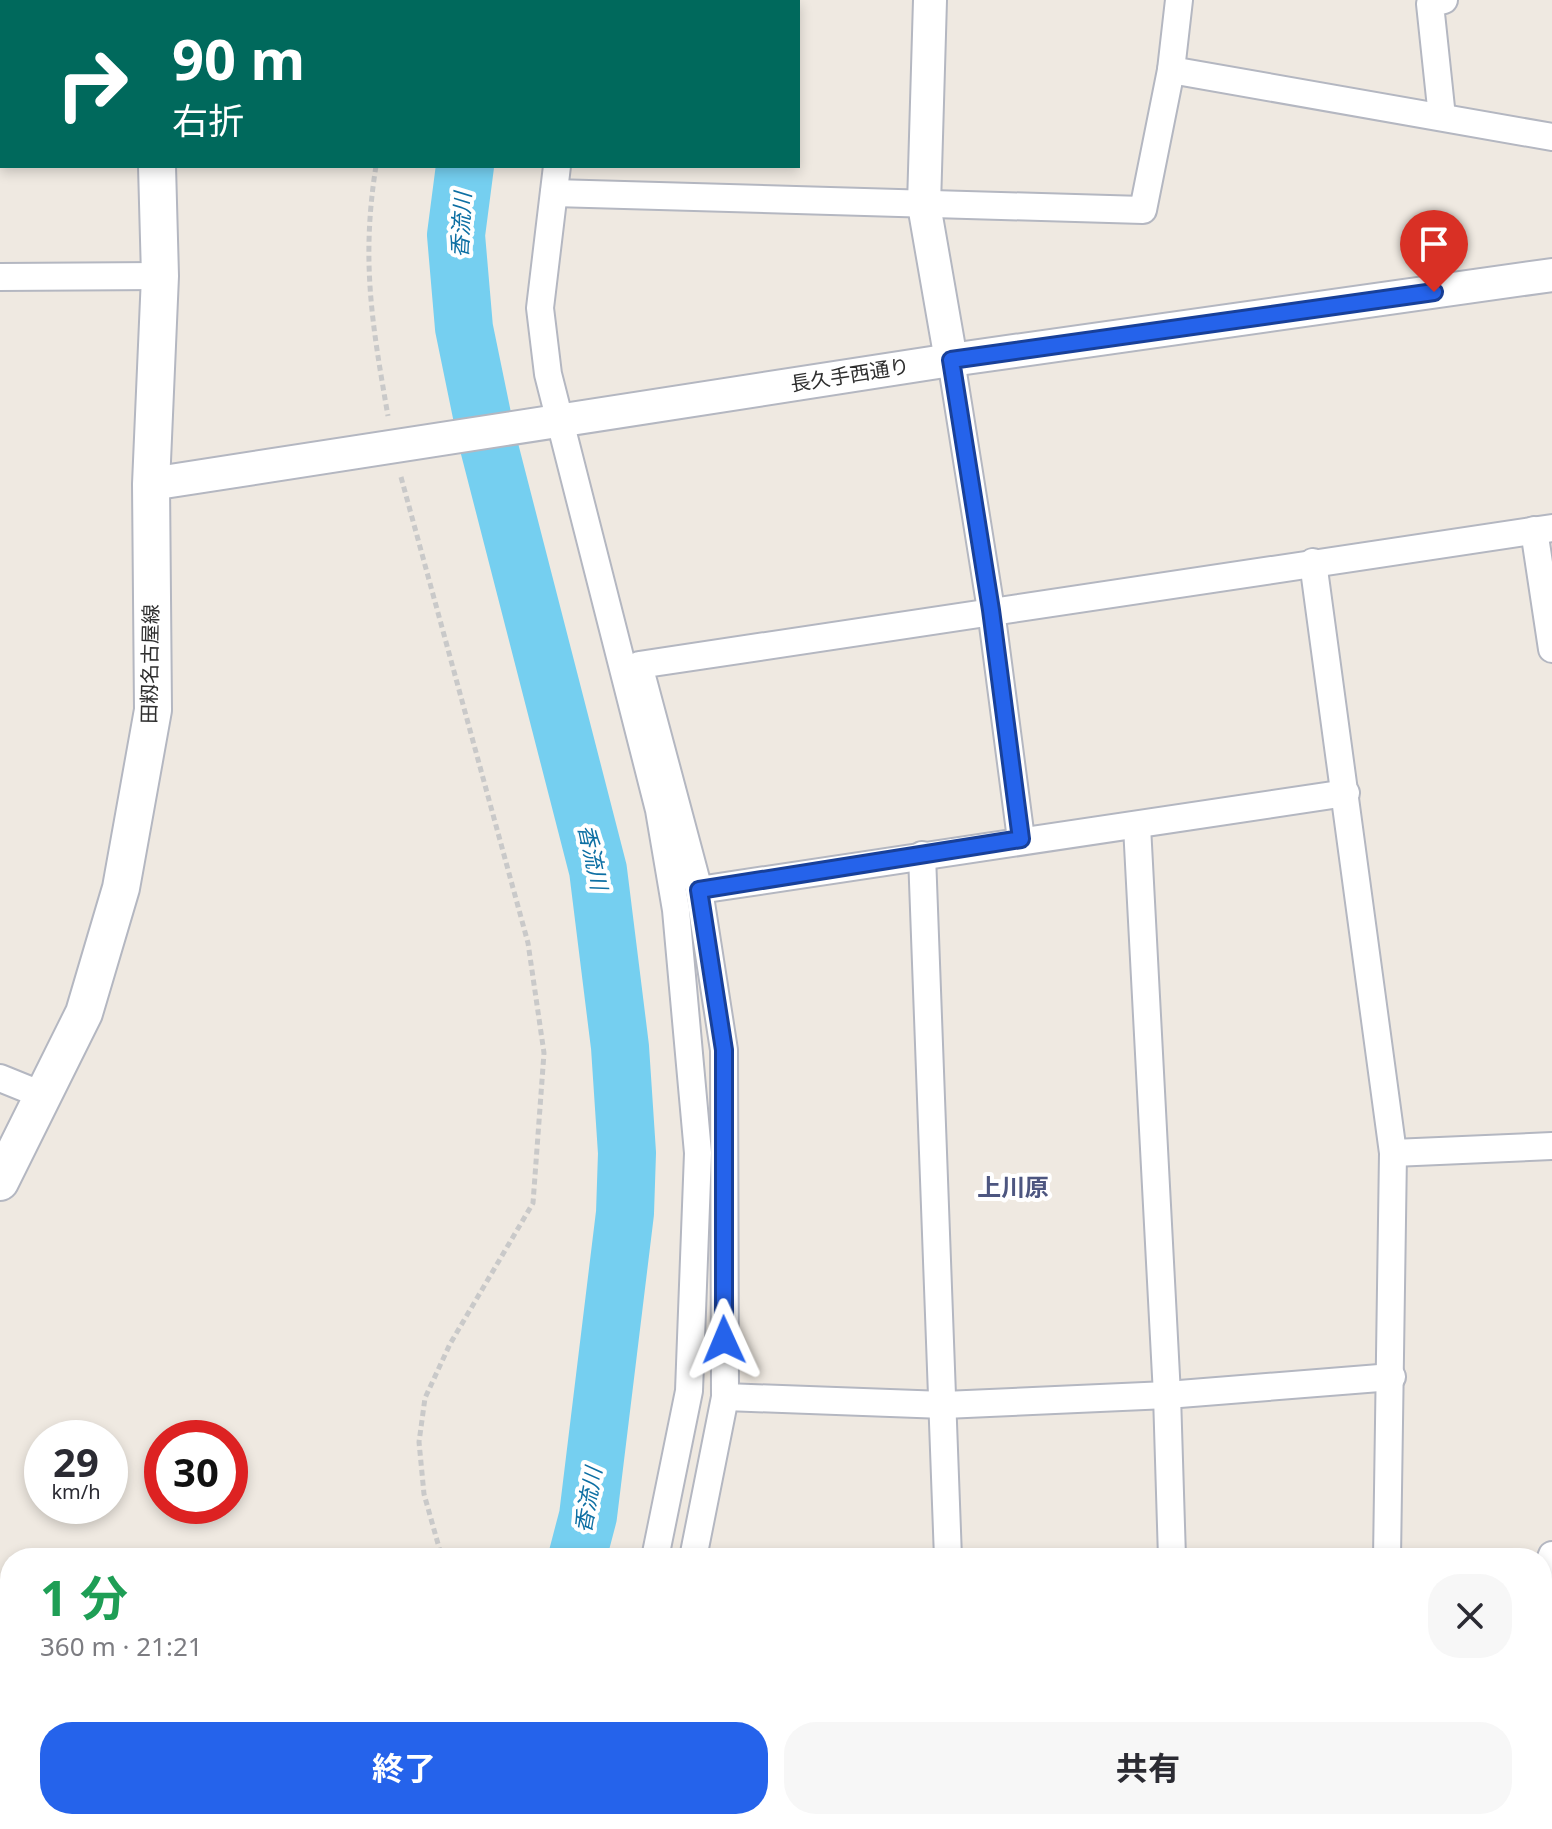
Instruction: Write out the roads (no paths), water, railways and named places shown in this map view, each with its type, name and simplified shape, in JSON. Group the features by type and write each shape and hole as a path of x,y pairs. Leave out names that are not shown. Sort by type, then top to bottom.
{"main road":[{"name":"田籾名古屋線","path":"0,1182 84,1013 121,888 153,710 151,484 160,276 157,168"}],"street":[{"path":"930,0 924,205 991,610 1021,839"},
{"path":"554,193 1143,210 1171,70 1179,0"},
{"path":"1442,117 1430,4 1444,0"},
{"path":"1171,70 1552,137"},
{"path":"557,168 540,308 551,421 659,810 676,910 698,1153 689,1391 657,1548"},
{"name":"長久手西通り","path":"151,484 951,360 1552,275"},
{"path":"0,277 160,276"},
{"path":"695,1548 725,1397 724,1050 699,890 639,665 1543,529 1552,649"},
{"path":"1313,562 1393,1153 1387,1548"},
{"path":"699,890 1021,839 1137,826 1346,793"},
{"path":"1137,826 1167,1395 1172,1548"},
{"path":"922,855 948,1548"},
{"path":"0,1078 42,1095"},
{"path":"1393,1153 1552,1146"},
{"path":"725,1397 944,1405 1167,1395 1392,1377"}],"waterway":[{"name":"香流川","path":"465,168 456,235 464,328 486,435 598,870 620,1047 627,1153 625,1213 588,1516 580,1548"}],"district":[{"name":"上川原","path":"1013,1188"}]}
